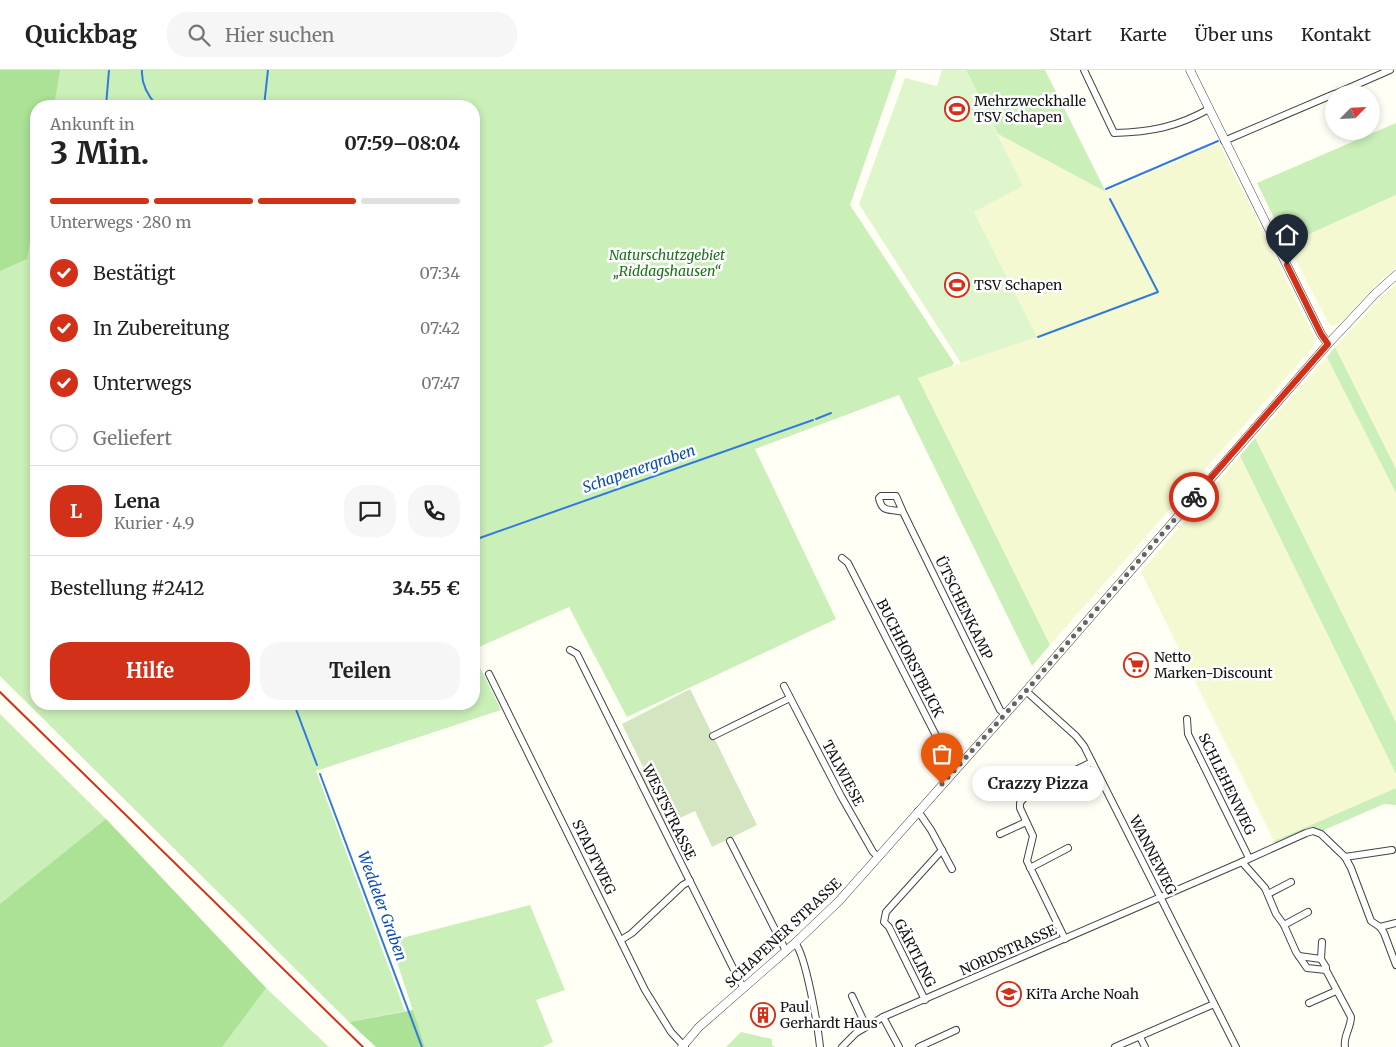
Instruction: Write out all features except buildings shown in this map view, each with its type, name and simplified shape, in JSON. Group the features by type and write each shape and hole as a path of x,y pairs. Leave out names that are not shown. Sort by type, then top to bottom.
{"street":[{"path":"1084,70 1114,133 1138,132 1166,127 1182,122 1209,109"},
{"path":"1190,70 1321,334 1328,344"},
{"path":"1355,85 1390,70"},
{"path":"1224,141 1325,98"},
{"name":"SCHAPENER STRASSE","path":"684,1046 699,1027 795,943 839,901 1026,691 1328,344 1375,294 1396,275"},
{"name":"ÜTSCHENKAMP","path":"903,512 1000,710 1005,714"},
{"name":"BUCHHORSTBLICK","path":"842,558 848,563 954,771"},
{"name":"WESTSTRASSE","path":"570,650 577,654 744,988"},
{"name":"STADTWEG","path":"489,674 650,999 671,1032 684,1046"},
{"name":"TALWIESE","path":"784,686 841,796 873,852 878,857"},
{"name":"WANNEWEG","path":"1026,691 1076,736 1084,746 1236,1047"},
{"path":"713,736 790,698"},
{"name":"SCHLEHENWEG","path":"1187,719 1188,734 1249,858"},
{"path":"1065,939 1027,861 1033,836 1020,808 1020,803 1028,793 1092,762"},
{"path":"918,811 932,830 952,869"},
{"path":"1000,834 1026,822"},
{"name":"NORDSTRASSE","path":"842,1047 856,1033 883,1018 1306,833 1314,831 1321,834 1345,857"},
{"path":"730,841 786,951"},
{"path":"1030,868 1068,848"},
{"name":"GÄRTLING","path":"924,1000 889,927 884,922 886,912 942,850"},
{"path":"1392,850 1345,857 1371,921 1380,927 1396,965"},
{"path":"1242,862 1262,884 1276,914 1307,968 1326,970"},
{"path":"621,940 632,933 683,885 690,882"},
{"path":"1268,894 1291,882"},
{"path":"1284,925 1308,912"},
{"path":"1380,927 1396,923"},
{"path":"1322,942 1321,959 1351,1017 1351,1024 1344,1038 1345,1047"},
{"path":"795,943 801,953 820,1047"},
{"path":"1299,956 1321,959"},
{"path":"1309,1003 1336,991"},
{"path":"852,996 866,1026"},
{"path":"1115,1047 1214,1004"},
{"path":"883,1018 899,1047"},
{"path":"919,1047 956,1030"},
{"path":"1140,1036 1145,1047"}],"green space":[{"name":"Naturschutzgebiet „Riddagshausen“","path":"0,70 897,70 850,205 954,363 952,366 918,378 1050,645 1032,666 899,395 755,449 836,619 627,717 569,607 480,647 480,100 30,100 30,706 0,676"},
{"path":"0,70 60,70 55,100 30,100 30,242 27,259 0,271"},
{"path":"942,70 966,70 1023,186 974,212 1037,337 961,363 859,204 905,78 937,86"},
{"path":"966,70 1045,70 1106,192 998,134"},
{"path":"1396,123 1396,195 1287,244 1257,183 1357,140 1380,140 1380,130"},
{"path":"998,134 1106,192 1219,143 1315,338 1313,347 1050,645 918,378 1037,337 974,212 1023,186"},
{"path":"1396,195 1396,268 1380,281 1344,319 1333,326 1329,324 1287,244"},
{"path":"1396,284 1396,469 1335,347"},
{"path":"1335,347 1396,469 1396,493 1327,357"},
{"path":"1327,357 1396,493 1396,722 1255,438"},
{"path":"1255,438 1396,722 1396,774 1240,456"},
{"path":"1240,456 1396,774 1396,788 1274,841 1141,572"},
{"name":"Naturschutzgebiet „Riddagshausen“","path":"480,667 501,710 316,771 405,1011 349,1022 34,710 480,710"},
{"path":"690,689 757,825 712,847 695,811 665,825 639,772 644,769 622,724"},
{"path":"0,714 106,819 266,988 329,1047 0,1047"},
{"path":"1396,788 1396,805 1384,804 1278,850 1274,841"},
{"path":"106,819 266,988 222,1047 0,1047 0,904"},
{"path":"530,905 565,990 536,1000 553,1042 543,1047 425,1047 390,941"},
{"path":"413,1010 425,1047 376,1047 349,1022"},
{"path":"741,1032 772,1039 772,1045 776,1047 726,1047"}],"waterway":[{"name":"Weddeler Graben","path":"106,100 109,70"},
{"path":"142,70 146,90 152,100"},
{"path":"265,100 268,70"},
{"name":"Schapenergraben","path":"1106,189 1218,141"},
{"name":"Schapenergraben","path":"1038,337 1158,292 1110,199"},
{"name":"Schapenergraben","path":"816,419 831,413"},
{"name":"Schapenergraben","path":"480,538 813,420"},
{"name":"Weddeler Graben","path":"296,710 317,765"},
{"name":"Weddeler Graben","path":"320,774 422,1047"}],"railway":[{"path":"0,692 363,1047"}],"way so far":[{"path":"942,784 1026,691 1194,497"}],"place":[{"name":"Mehrzweckhalle TSV Schapen","path":"957,109"},
{"name":"TSV Schapen","path":"957,285"},
{"name":"Netto Marken-Discount","path":"1136,665"},
{"name":"Crazzy Pizza","path":"942,784"},
{"name":"KiTa Arche Noah","path":"1009,994"},
{"name":"Paul Gerhardt Haus","path":"763,1015"}],"route":[{"path":"1194,497 1328,344 1321,334 1287,265"}]}
